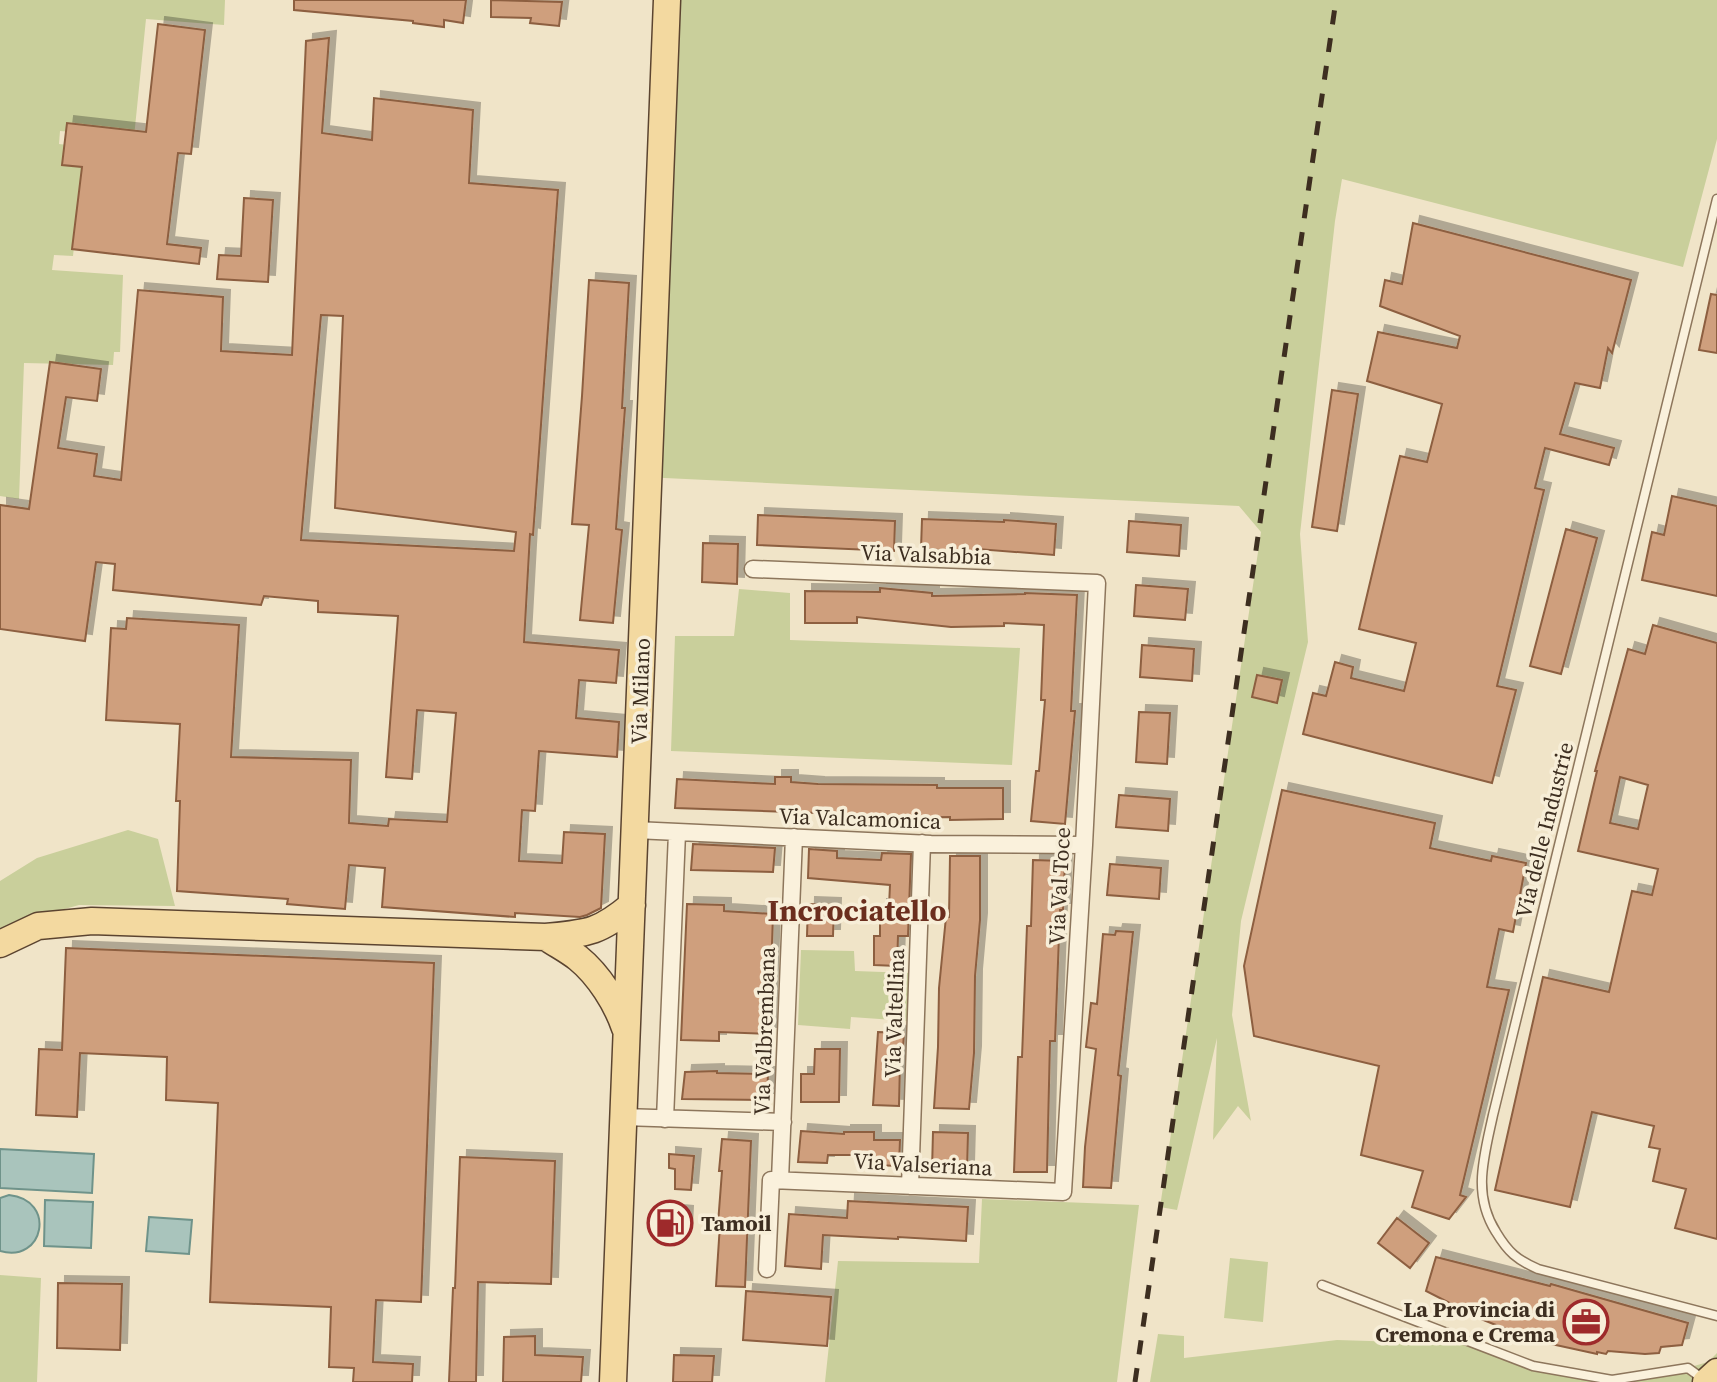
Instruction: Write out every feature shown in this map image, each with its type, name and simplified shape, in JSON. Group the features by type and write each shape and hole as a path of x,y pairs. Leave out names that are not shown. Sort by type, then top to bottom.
{"main road":[{"name":"Via Milano","path":"613,1382 667,0"},
{"path":"595,931 632,905"},
{"path":"0,944 38,926 92,921 546,937 595,931 622,940 630,947 620,955 603,961 579,959"},
{"path":"546,937 579,959 596,977 623,1021 627,1034"},
{"path":"1706,1382 1717,1372"}],"street":[{"name":"Via Valsabbia","path":"753,569 1097,583"},
{"name":"Via Val Toce","path":"1063,1192 1097,583"},
{"name":"Via Valcamonica","path":"635,830 922,843 1084,845"},
{"path":"665,1119 677,833"},
{"name":"Via Valbrembana","path":"767,1269 771,1180 780,1180 794,837"},
{"name":"Via Valtellina","path":"910,1186 922,843"},
{"path":"623,1117 783,1122"},
{"name":"Via Valseriana","path":"780,1180 1063,1192"}],"lane":[{"name":"Via delle Industrie","path":"1717,199 1493,1115 1480,1188 1487,1218 1508,1250 1523,1262 1538,1269 1717,1316"},
{"path":"1322,1285 1533,1366 1612,1380 1688,1368 1706,1382"}],"green space":[{"path":"0,0 225,0 224,25 146,19 134,137 60,131 59,144 68,145 83,160 73,256 54,255 52,270 123,275 120,352 114,352 113,365 24,363 19,499 0,496"},
{"path":"661,0 1717,0 1717,139 1683,267 1342,179 1300,534 1308,642 1241,921 1232,1015 1251,1121 1238,1106 1213,1140 1217,1038 1177,1210 1160,1207 1261,532 1239,506 644,477"},
{"path":"739,589 790,593 790,640 1020,648 1012,765 671,751 675,636 734,636"},
{"path":"128,830 158,839 175,906 79,905 0,933 0,881 37,858"},
{"path":"801,950 854,951 855,971 910,973 908,1021 851,1017 850,1029 798,1025"},
{"path":"982,1199 1139,1205 1117,1382 825,1382 838,1261 979,1263"},
{"path":"1230,1258 1268,1262 1263,1322 1224,1318"},
{"path":"0,1275 41,1278 37,1382 0,1382"},
{"path":"1158,1334 1184,1336 1184,1358 1337,1340 1467,1344 1534,1369 1612,1381 1680,1370 1708,1362 1717,1353 1717,1382 1150,1382"}],"water":[{"path":"0,1149 94,1154 92,1193 0,1188"},
{"path":"9,1195 24,1199 39,1218 35,1240 15,1253 0,1251 0,1198"},
{"path":"45,1200 93,1202 91,1248 44,1246"},
{"path":"149,1217 192,1220 189,1254 146,1251"}],"building":[{"path":"294,0 466,0 463,23 444,20 444,27 413,21 294,10"},
{"path":"491,0 562,2 559,26 530,23 531,18 491,17"},
{"path":"158,24 205,30 191,154 178,153 167,244 201,248 199,264 72,249 82,167 62,165 67,123 146,132"},
{"path":"329,38 322,133 372,140 374,98 473,110 469,183 558,190 524,642 619,650 616,683 579,680 576,718 619,722 617,757 539,751 535,811 522,810 519,861 562,863 564,832 605,834 601,908 587,915 515,913 515,917 382,907 385,868 349,865 345,909 287,904 288,899 177,891 180,801 176,801 180,724 106,720 111,628 126,629 127,618 239,625 231,757 351,760 349,823 388,826 389,819 447,822 456,713 417,710 412,779 386,777 398,616 318,612 318,601 264,596 261,605 113,590 115,564 96,562 85,641 0,629 0,505 29,509 50,362 101,369 97,401 66,397 58,448 97,454 94,476 121,480 138,290 223,297 221,351 292,355 306,41","holes":["321,315 343,316 335,508 516,532 514,551 301,540"]},
{"path":"244,198 273,200 268,282 217,279 219,255 241,256"},
{"path":"1413,223 1631,280 1612,353 1608,348 1600,388 1575,383 1560,434 1614,448 1609,465 1545,448 1535,488 1544,490 1497,686 1516,690 1492,783 1303,734 1313,693 1326,696 1335,662 1353,667 1351,678 1404,691 1416,643 1359,629 1400,456 1427,462 1442,404 1367,381 1378,332 1457,348 1460,336 1380,306 1385,280 1402,284"},
{"path":"589,280 629,283 622,408 625,408 616,529 622,530 613,623 580,620 589,525 572,524"},
{"path":"1711,294 1717,295 1717,353 1699,350"},
{"path":"1332,390 1358,394 1337,531 1312,527"},
{"path":"1672,496 1717,506 1717,596 1642,580 1652,532 1664,535"},
{"path":"758,515 895,521 894,551 757,545"},
{"path":"922,519 1056,524 1054,555 978,549 978,552 921,549"},
{"path":"1129,521 1181,525 1179,556 1127,552"},
{"path":"1566,529 1597,538 1561,674 1530,666"},
{"path":"703,543 738,544 737,584 702,582"},
{"path":"1136,585 1188,589 1185,620 1134,616"},
{"path":"880,588 932,593 932,596 1077,595 1071,711 1075,711 1065,824 1031,821 1045,700 1041,700 1044,625 1004,623 1004,626 951,627 857,617 857,623 805,623 805,591 880,592"},
{"path":"1653,625 1717,643 1717,1239 1675,1228 1686,1189 1653,1181 1660,1149 1649,1147 1654,1126 1592,1112 1570,1207 1495,1190 1543,977 1609,992 1632,891 1652,895 1658,869 1578,851 1595,771 1628,649 1645,654","holes":["1620,777 1648,785 1638,829 1610,823"]},
{"path":"1142,645 1194,649 1192,681 1140,677"},
{"path":"1257,675 1282,680 1277,703 1252,697"},
{"path":"1139,712 1170,713 1167,764 1136,762"},
{"path":"775,777 791,777 791,782 818,784 1003,788 1003,819 877,818 675,808 677,779 775,784"},
{"path":"1282,790 1435,823 1430,848 1491,861 1492,856 1526,863 1513,932 1499,929 1487,987 1509,990 1460,1195 1466,1197 1449,1219 1412,1207 1423,1171 1361,1155 1379,1066 1254,1036 1244,966"},
{"path":"1119,795 1170,799 1168,831 1116,827"},
{"path":"693,844 775,848 773,872 691,870"},
{"path":"809,849 837,851 837,858 881,860 882,853 911,854 908,936 898,936 897,966 874,965 874,936 880,936 880,906 889,906 890,885 808,878"},
{"path":"950,856 980,856 980,920 969,1109 934,1108 939,988 946,917 949,917"},
{"path":"1033,860 1065,861 1063,910 1060,910 1055,1041 1050,1041 1047,1172 1014,1172 1018,1057 1022,1057"},
{"path":"1110,864 1161,868 1159,899 1107,895"},
{"path":"687,904 724,905 724,911 773,914 769,1034 719,1032 719,1041 681,1040"},
{"path":"808,904 834,905 833,936 807,936"},
{"path":"1116,931 1133,932 1118,1075 1121,1076 1111,1188 1083,1187 1096,1049 1086,1047 1091,1003 1097,1004 1103,934 1115,935"},
{"path":"66,948 434,963 421,1302 376,1300 373,1362 413,1364 412,1382 353,1382 354,1368 329,1367 331,1307 210,1302 218,1103 166,1100 167,1057 80,1053 77,1117 36,1115 39,1049 62,1050"},
{"path":"878,1032 904,1033 899,1106 873,1105"},
{"path":"815,1049 840,1049 839,1102 801,1102 801,1074 814,1074"},
{"path":"685,1072 768,1074 767,1100 682,1099"},
{"path":"801,1131 844,1134 874,1132 874,1140 900,1140 899,1166 873,1165 873,1155 828,1155 827,1163 798,1162"},
{"path":"933,1132 968,1133 967,1170 932,1170"},
{"path":"722,1139 751,1141 745,1287 716,1286"},
{"path":"669,1154 694,1156 691,1190 675,1189 675,1169 669,1168"},
{"path":"460,1157 555,1161 551,1284 478,1282 476,1382 449,1382"},
{"path":"848,1201 968,1207 966,1241 823,1235 821,1269 785,1266 789,1214 847,1218"},
{"path":"654,1210 686,1213 685,1232 653,1230"},
{"path":"1397,1218 1429,1243 1410,1268 1378,1243"},
{"path":"1436,1257 1551,1284 1688,1323 1682,1345 1661,1347 1659,1353 1608,1351 1597,1354 1533,1340 1481,1319 1426,1291"},
{"path":"58,1283 122,1284 120,1350 57,1348"},
{"path":"746,1291 831,1297 827,1346 743,1340"},
{"path":"535,1336 535,1355 583,1357 581,1382 503,1382 504,1337"},
{"path":"674,1355 714,1356 712,1382 673,1382"}],"railway":[{"path":"1135,1382 1336,0"}],"place":[{"name":"Tamoil","path":"670,1223"},
{"name":"La Provincia di Cremona e Crema","path":"1586,1322"}],"district":[{"name":"Incrociatello","path":"857,910"}]}
